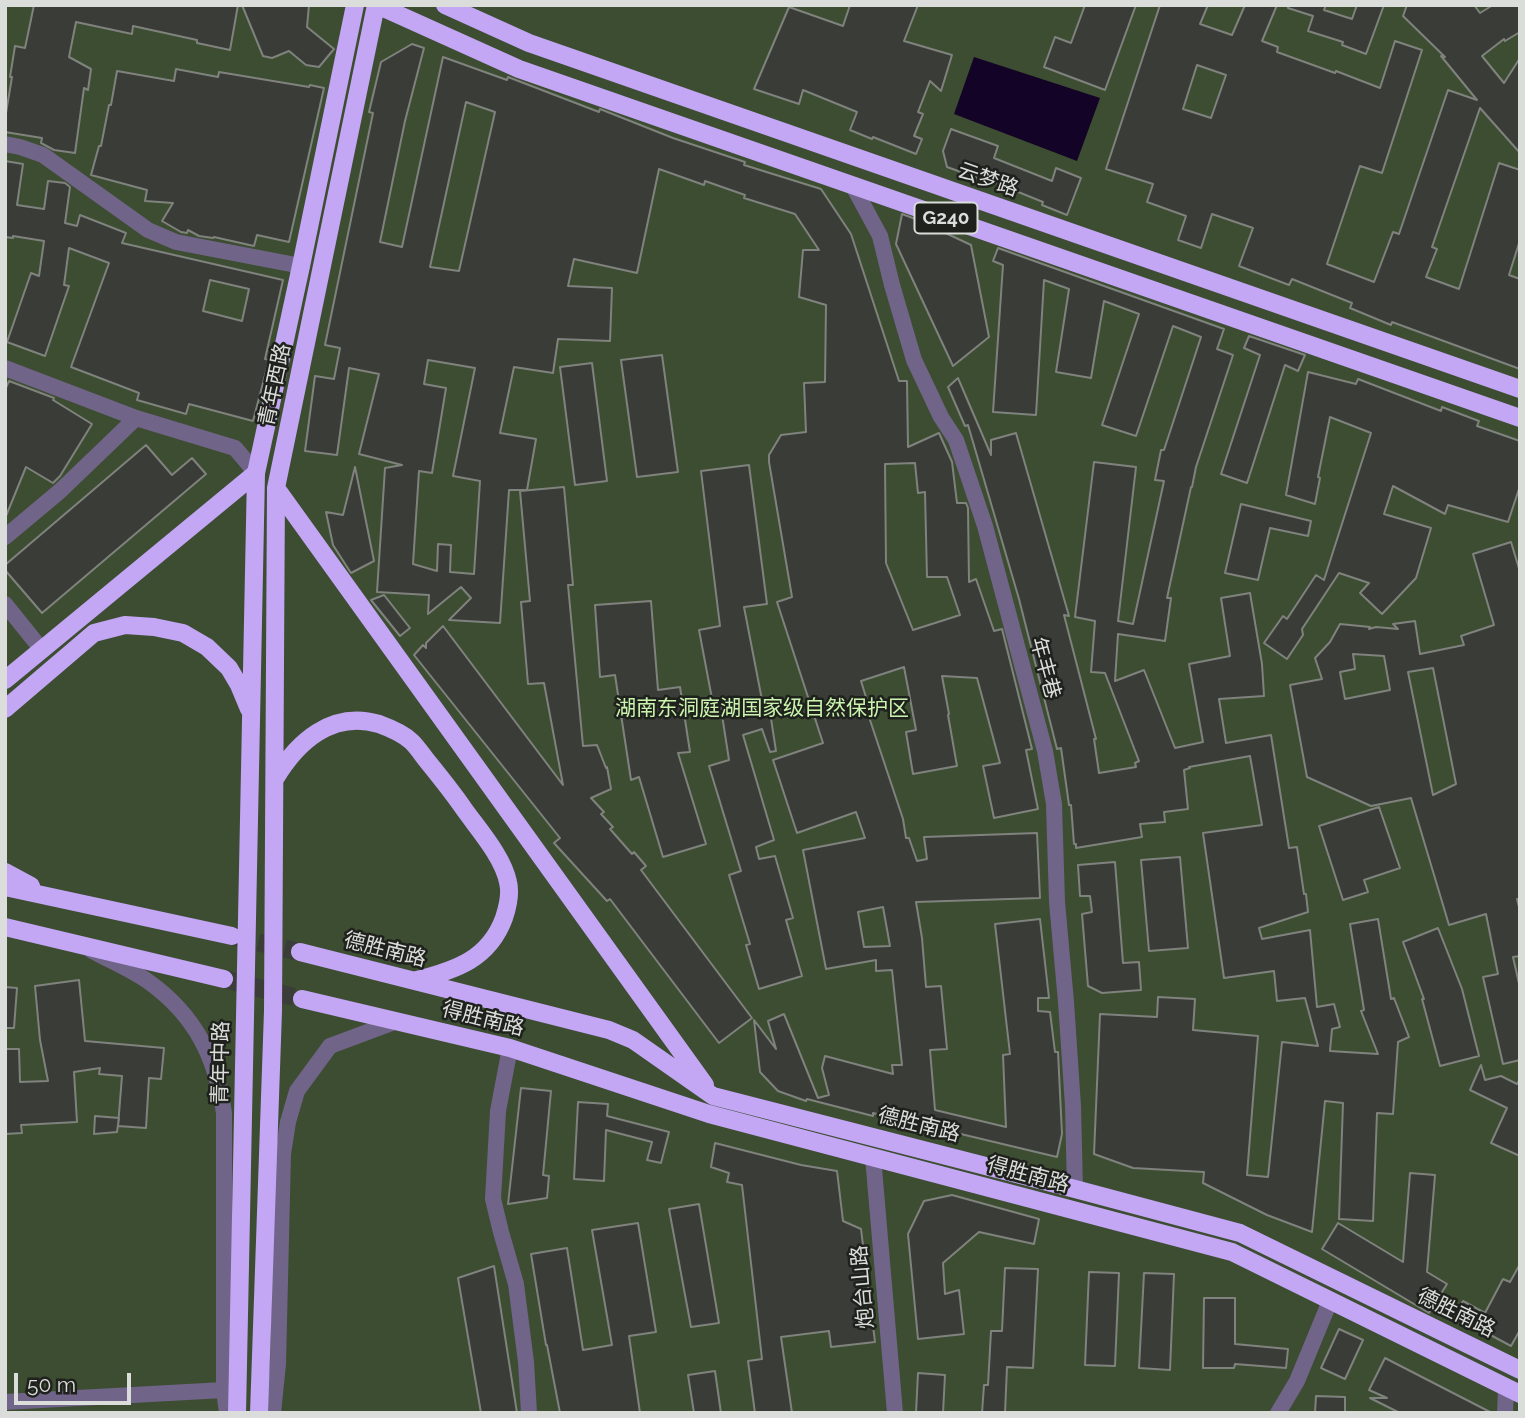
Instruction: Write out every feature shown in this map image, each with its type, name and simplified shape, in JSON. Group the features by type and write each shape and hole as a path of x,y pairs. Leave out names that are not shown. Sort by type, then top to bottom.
{"main road":[{"name":"青年西路","path":"251,714 256,473 355,5"},
{"name":"青年西路","path":"275,779 276,488 376,5"},
{"name":"G240","path":"376,5 519,69 1520,418"},
{"name":"云梦路","path":"445,5 529,43 1520,389"},
{"path":"5,680 256,473"},
{"path":"276,488 713,1096"},
{"path":"5,709 94,633 125,625 183,633 207,647 229,668 251,714"},
{"name":"青年中路","path":"237,1413 251,714"},
{"path":"259,1413 272,1024 275,779 287,759 302,744 332,724 370,722 391,728 411,741 458,800 501,862 508,882 509,899 500,928 483,952 452,970 416,981"},
{"path":"5,872 53,898"},
{"path":"5,887 232,936"},
{"path":"5,927 224,979"},
{"name":"德胜南路","path":"300,952 609,1030 633,1040 713,1096 1240,1233 1520,1370"},
{"name":"得胜南路","path":"302,999 510,1048 709,1114 1232,1252 1513,1391"}],"street":[{"path":"5,144 20,146 43,155 148,230 176,242 301,266"},
{"name":"年丰巷","path":"853,186 880,236 914,360 941,416 956,440 985,526 1045,751 1054,804 1057,902 1073,1106 1075,1189"},
{"path":"5,368 136,418 235,448 256,473"},
{"path":"5,537 60,491 136,418"},
{"path":"5,604 42,650"},
{"path":"78,943 149,981 175,1004 194,1025 207,1048 220,1086 224,1113 224,1390 227,1413"},
{"path":"273,1413 278,1364 284,1154 288,1122 297,1091 330,1046 397,1021"},
{"path":"510,1048 498,1111 493,1199 516,1284 526,1362 529,1413"},
{"name":"炮台山路","path":"873,1157 895,1413"},
{"path":"1278,1413 1297,1381 1329,1301"},
{"path":"5,1402 224,1390"},
{"path":"1505,1413 1513,1391"}],"green space":[{"name":"湖南东洞庭湖国家级自然保护区","path":"5,5 1520,5 1520,1413 5,1413"}],"shaded area":[{"path":"974,57 1100,98 1077,161 954,114"}],"building":[{"path":"34,5 238,5 230,50 133,26 132,34 76,22 69,57 91,69 88,90 84,88 75,153 54,150 41,143 42,138 5,132 15,46 25,48"},
{"path":"242,5 309,5 307,27 334,49 319,67 306,65 289,51 272,58 263,56"},
{"path":"850,5 918,5 904,41 952,55 941,91 930,81 918,112 923,114 914,136 922,139 916,154 850,130 857,112 803,90 799,104 754,89 789,7 843,26"},
{"path":"1085,5 1136,5 1105,90 1044,67 1055,37 1071,43"},
{"path":"1160,5 1208,5 1200,24 1232,35 1245,5 1277,5 1262,41 1278,47 1277,52 1380,88 1395,41 1422,50 1382,173 1360,166 1327,264 1374,282 1393,232 1399,234 1448,90 1477,100 1441,56 1445,57 1403,16 1407,5 1474,5 1480,13 1493,5 1520,5 1520,32 1505,41 1504,39 1482,56 1504,83 1520,58 1520,153 1480,108 1432,247 1437,249 1426,277 1459,289 1499,163 1520,170 1520,240 1509,275 1520,279 1520,369 1392,322 1391,325 1350,308 1352,303 1292,279 1289,285 1239,266 1253,228 1212,214 1201,248 1178,240 1186,216 1147,202 1153,184 1106,169","holes":["1197,65 1226,75 1211,118 1183,109"]},
{"path":"1288,5 1326,5 1324,10 1352,19 1357,5 1384,5 1366,54 1342,45 1343,42 1308,31 1313,16 1288,8"},
{"path":"412,44 424,48 405,121 380,242 402,247 443,57 507,80 508,77 599,112 600,109 673,138 745,162 744,165 821,189 851,234 899,381 907,381 908,447 939,433 952,462 957,503 966,503 968,508 969,582 976,579 994,631 1002,629 1032,749 1026,750 1038,809 994,818 983,766 1000,763 977,678 942,676 957,766 913,774 906,732 916,730 904,667 861,681 870,710 867,711 903,819 906,838 909,838 917,861 927,859 924,837 1037,833 1040,898 916,902 926,987 941,986 947,1049 930,1050 935,1110 1006,1127 1003,1055 1010,1054 995,924 1040,919 1049,998 1038,998 1038,1011 1050,1012 1055,1052 1058,1052 1062,1134 1057,1157 873,1113 873,1116 807,1099 806,1101 778,1091 760,1072 754,1020 776,1049 768,1021 784,1014 818,1098 829,1095 822,1068 825,1056 893,1074 892,1065 902,1065 892,970 876,971 876,960 826,969 803,850 865,838 856,812 797,833 773,760 823,743 777,602 792,597 769,462 769,455 781,435 806,432 804,383 825,382 826,305 799,297 803,250 819,250 795,214 744,198 745,195 705,181 704,185 659,169 637,273 574,259 568,286 612,288 610,341 558,339 553,373 514,367 500,433 536,439 527,490 509,490 500,623 449,620 471,598 461,587 428,614 429,595 377,592 385,468 402,465 359,454 379,374 349,368 337,455 305,451 315,376 334,379 340,348 325,345 381,62","holes":["466,102 495,112 459,271 430,267","428,360 475,368 453,476 480,481 474,574 450,572 451,545 438,544 437,571 413,564 419,471 432,473 446,388 424,384","915,463 918,493 925,492 927,577 947,577 960,615 913,630 886,563 885,464","883,907 890,946 864,947 858,912"]},
{"path":"176,69 218,77 219,72 324,88 289,242 257,235 254,246 199,236 188,230 187,233 181,232 162,221 173,203 145,201 147,190 91,175 101,146 117,71 174,81"},
{"path":"951,129 998,146 994,158 1052,181 1056,168 1081,178 1067,215 1042,205 1043,202 986,179 947,167 943,151"},
{"path":"5,161 23,164 17,205 44,209 48,181 65,183 70,187 65,223 77,226 80,215 126,233 122,243 283,280 265,359 269,360 253,421 189,404 186,414 137,400 139,393 71,367 109,263 69,248 64,285 69,286 45,356 7,342 31,273 39,276 44,241 5,237","holes":["210,280 249,289 242,321 203,311"]},
{"path":"902,214 971,245 989,337 953,366 896,244"},
{"path":"998,248 1224,329 1217,349 1233,355 1191,487 1167,598 1171,598 1165,641 1118,634 1115,681 1144,670 1175,748 1203,742 1189,664 1230,656 1221,598 1250,593 1262,664 1264,696 1219,699 1226,743 1271,735 1289,848 1297,847 1308,912 1259,928 1262,939 1310,930 1317,1007 1334,1004 1340,1027 1332,1029 1330,1051 1378,1054 1361,1011 1364,1010 1350,924 1378,919 1391,999 1394,998 1409,1037 1398,1042 1393,1114 1377,1113 1373,1221 1339,1219 1343,1103 1325,1101 1312,1232 1267,1215 1203,1183 1204,1172 1133,1168 1094,1154 1100,1014 1157,1017 1158,997 1195,999 1193,1030 1258,1036 1247,1175 1268,1177 1282,1042 1318,1046 1305,998 1277,1001 1274,971 1224,978 1203,833 1262,825 1250,756 1184,770 1188,809 1164,812 1165,822 1140,824 1142,837 1076,848 1061,748 1057,749 1019,599 968,425 965,426 948,387 958,378 991,455 991,440 1016,433 1069,616 1064,615 1096,739 1099,773 1136,767 1135,763 1139,761 1105,673 1091,672 1095,621 1075,617 1094,462 1136,467 1118,621 1133,624 1164,481 1155,480 1161,450 1164,450 1201,337 1173,326 1136,436 1102,425 1139,314 1104,301 1091,378 1056,372 1069,289 1044,280 1036,415 993,412 1003,265 993,261"},
{"path":"1249,336 1305,355 1298,371 1285,365 1247,483 1221,474 1260,355 1244,348"},
{"path":"662,355 678,472 637,477 621,360"},
{"path":"592,363 607,481 575,485 560,367"},
{"path":"1308,372 1356,384 1358,379 1441,411 1442,407 1479,421 1477,426 1520,441 1520,486 1508,522 1448,505 1445,514 1393,486 1384,514 1431,528 1416,578 1382,614 1360,593 1369,583 1339,573 1302,629 1303,635 1287,659 1264,643 1283,616 1287,619 1316,575 1324,580 1371,433 1330,417 1315,504 1286,495"},
{"path":"9,381 54,398 53,400 92,424 53,483 26,467 6,516 5,390"},
{"path":"146,445 172,475 192,458 206,474 42,613 5,570 5,565"},
{"path":"749,465 767,604 744,607 762,700 768,699 776,751 770,752 762,729 743,735 774,840 756,847 759,859 775,856 793,918 786,920 802,976 759,989 746,945 750,944 729,875 741,871 709,766 729,760 720,702 713,704 699,630 720,626 701,471"},
{"path":"355,467 374,561 351,573 333,545 326,512 343,515"},
{"path":"564,487 573,585 568,585 583,746 597,745 607,767 611,789 591,798 604,812 601,814 613,827 610,829 646,866 641,870 752,1018 719,1043 610,899 607,901 554,843 560,838 414,655 423,645 426,648 426,643 443,626 563,785 544,683 528,684 521,602 530,601 520,491"},
{"path":"1241,504 1311,521 1308,536 1270,528 1258,580 1225,573"},
{"path":"1511,542 1520,572 1520,899 1517,899 1520,911 1520,956 1513,957 1520,988 1520,1060 1503,1064 1483,977 1498,974 1486,914 1449,925 1411,798 1371,806 1307,777 1290,685 1322,679 1315,658 1330,642 1340,624 1370,627 1369,629 1398,629 1393,624 1415,621 1420,654 1464,645 1461,636 1494,625 1473,554","holes":["1353,654 1384,656 1390,690 1345,699 1340,672 1355,669","1433,668 1456,784 1433,795 1408,672"]},
{"path":"384,595 410,628 400,636 371,600"},
{"path":"651,601 658,690 680,687 690,752 678,753 706,844 663,857 639,777 631,780 615,675 600,677 595,605"},
{"path":"1379,807 1400,868 1364,880 1368,892 1343,900 1319,826"},
{"path":"1180,857 1188,948 1149,951 1141,860"},
{"path":"1115,862 1123,963 1139,962 1141,990 1102,993 1088,986 1082,914 1092,912 1090,896 1080,896 1078,865"},
{"path":"1438,928 1462,989 1479,1056 1440,1066 1424,999 1403,942"},
{"path":"79,980 85,1041 164,1048 161,1079 149,1078 146,1128 118,1126 122,1076 99,1074 100,1068 74,1072 77,1122 21,1125 22,1133 5,1134 5,1049 19,1049 20,1082 48,1081 40,1040 35,986"},
{"path":"5,987 17,988 14,1028 5,1028"},
{"path":"1481,1065 1485,1080 1501,1076 1517,1084 1520,1079 1520,1156 1491,1143 1507,1108 1470,1090"},
{"path":"521,1088 551,1091 543,1175 549,1176 547,1198 508,1204"},
{"path":"578,1102 608,1104 607,1116 669,1132 661,1163 647,1160 652,1142 606,1130 604,1181 574,1179"},
{"path":"95,1116 119,1118 117,1132 94,1134"},
{"path":"715,1143 801,1165 837,1171 843,1221 861,1229 875,1342 831,1347 829,1331 781,1337 792,1413 755,1413 748,1361 762,1359 742,1185 727,1182 729,1173 711,1167"},
{"path":"1410,1173 1435,1175 1427,1272 1447,1284 1429,1313 1322,1249 1338,1223 1403,1262"},
{"path":"952,1195 1039,1219 1034,1244 979,1232 943,1263 945,1294 959,1290 964,1334 918,1339 908,1234 924,1201"},
{"path":"699,1204 719,1323 691,1327 669,1209"},
{"path":"638,1223 656,1332 629,1336 640,1413 560,1413 531,1254 567,1248 583,1350 612,1345 592,1230"},
{"path":"1520,1264 1520,1330 1511,1346 1455,1316 1463,1301 1485,1313 1503,1279 1510,1282"},
{"path":"494,1266 517,1413 481,1413 458,1278"},
{"path":"1005,1268 1038,1269 1033,1368 1007,1367 1005,1413 982,1413 984,1385 988,1385 991,1331 1002,1331"},
{"path":"1089,1272 1119,1273 1115,1366 1085,1365"},
{"path":"1144,1273 1174,1274 1170,1370 1139,1368"},
{"path":"1204,1298 1235,1298 1235,1344 1288,1349 1286,1368 1235,1364 1234,1368 1203,1368"},
{"path":"1339,1329 1363,1340 1345,1379 1321,1368"},
{"path":"1385,1358 1492,1413 1400,1413 1370,1398 1387,1398 1369,1390"},
{"path":"715,1371 721,1413 694,1413 688,1375"},
{"path":"918,1373 945,1375 943,1413 916,1413"},
{"path":"1316,1396 1345,1397 1345,1413 1315,1413"}],"tunnel":[{"path":"232,936 300,952"},
{"path":"224,979 302,999"}]}
